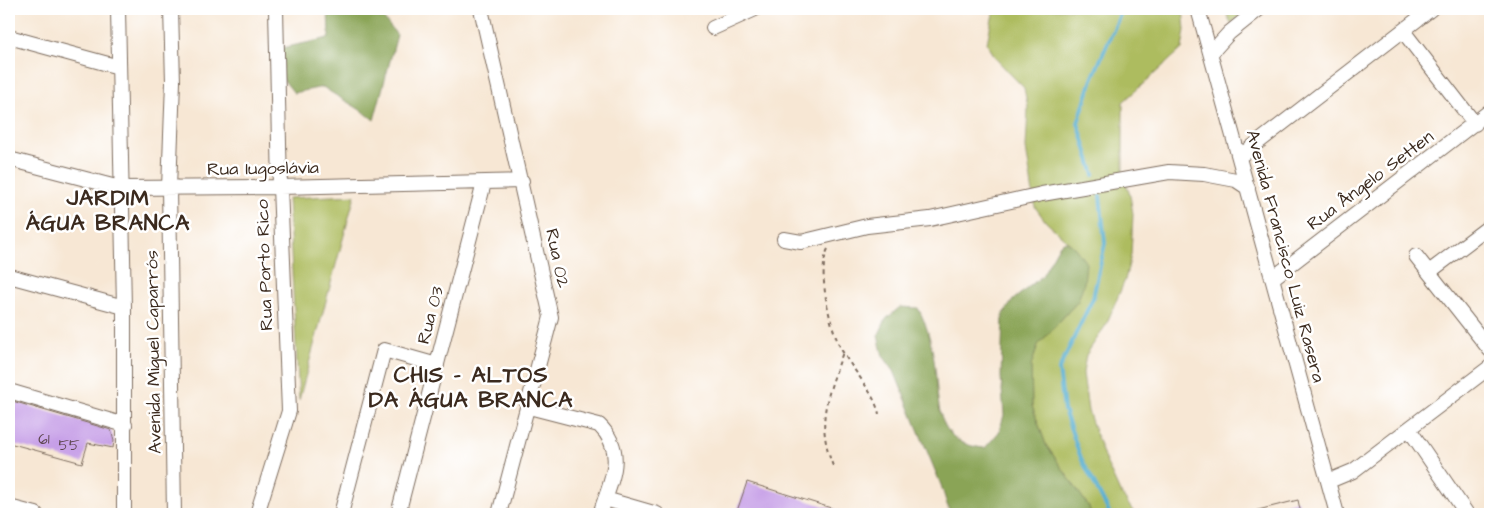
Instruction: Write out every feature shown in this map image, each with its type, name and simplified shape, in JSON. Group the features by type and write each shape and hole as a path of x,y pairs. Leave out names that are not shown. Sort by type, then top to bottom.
{"street":[{"name":"Avenida Miguel Caparrós","path":"118,9 120,188 124,307 124,514"},
{"name":"Avenida Miguel Caparrós","path":"171,9 173,82 169,188 174,514"},
{"name":"Rua Porto Rico","path":"257,514 289,411 280,187 276,9"},
{"name":"Rua 02","path":"481,9 522,181 551,317 500,514"},
{"path":"713,28 755,9"},
{"name":"Avenida Francisco Luiz Rasera","path":"1198,9 1338,514"},
{"path":"1211,53 1229,33 1259,9"},
{"path":"1240,157 1431,9"},
{"path":"1403,31 1475,124"},
{"path":"9,38 120,67"},
{"name":"Rua Ângelo Setten","path":"1273,278 1490,111"},
{"name":"Rua Iugoslávia","path":"9,159 120,188 280,187 522,181"},
{"path":"784,240 802,242 867,226 930,219 1042,194 1169,172 1204,174 1236,180 1248,188"},
{"name":"Rua 03","path":"398,514 484,183"},
{"path":"1429,272 1490,226"},
{"path":"1416,256 1490,350"},
{"path":"9,276 124,307"},
{"path":"341,514 384,350 436,365"},
{"path":"1329,481 1353,472 1490,367"},
{"path":"9,391 125,425"},
{"path":"529,407 599,425 607,433 614,446 616,462 600,514"},
{"path":"1409,429 1467,514"},
{"path":"605,499 657,514"},
{"path":"9,507 36,514"}],"path":[{"path":"828,247 826,252 824,289 843,352 870,394 879,414"},
{"path":"833,466 825,443 823,420 843,352"}],"green space":[{"path":"328,9 376,9 397,35 374,120 323,87 294,93 282,78 282,48 329,38"},
{"path":"994,9 1183,9 1185,30 1182,49 1123,102 1123,175 1130,195 1133,214 1131,255 1125,280 1106,325 1086,355 1083,373 1088,411 1104,457 1120,492 1135,514 1091,514 1089,507 1046,445 1032,406 1031,366 1038,345 1078,301 1075,248 1046,222 1035,207 1026,148 1028,108 1024,88 996,59 987,43"},
{"path":"1224,9 1249,9 1231,23"},
{"path":"355,195 299,400 288,198"},
{"path":"1066,241 1075,248 1086,263 1084,283 1078,301 1038,345 1031,366 1032,406 1046,445 1089,507 1091,514 950,514 941,485 894,371 883,356 878,336 886,319 900,307 918,308 930,340 941,417 955,438 968,445 985,448 999,432 1004,415 1001,377 1003,315 1013,300 1042,276 1060,244"}],"building":[{"path":"9,400 111,430 114,441 113,448 88,443 82,463 9,443"},
{"path":"747,482 844,512 843,514 736,514"},
{"path":"1298,500 1301,514 1255,514 1254,511"}],"waterway":[{"path":"1094,175 1078,123 1092,79 1119,17 1120,9"},
{"path":"1100,196 1105,243 1093,298 1059,369 1064,410 1081,458 1110,514"}],"district":[{"name":"JARDIM ÁGUA BRANCA","path":"108,210"},
{"name":"CHIS - ALTOS DA ÁGUA BRANCA","path":"471,386"}]}
